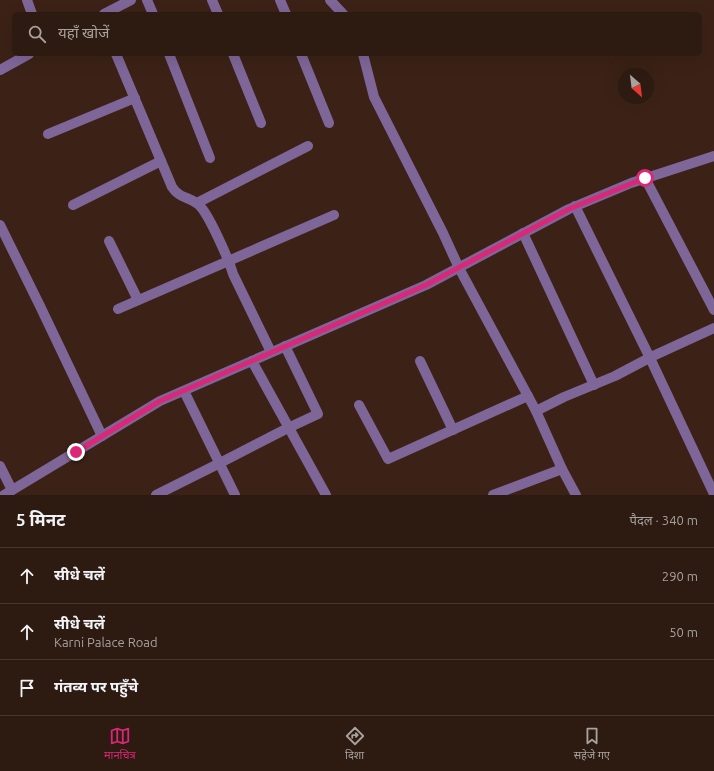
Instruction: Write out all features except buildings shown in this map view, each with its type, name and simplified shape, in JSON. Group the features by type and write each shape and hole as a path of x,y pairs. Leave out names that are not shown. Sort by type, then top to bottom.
{"street":[{"path":"27,0 31,12"},
{"path":"106,12 115,4 131,0"},
{"path":"147,0 152,12"},
{"path":"212,0 217,12"},
{"path":"280,0 285,12"},
{"path":"330,0 341,12"},
{"path":"0,70 25,56"},
{"path":"117,56 175,191 184,198 197,203 204,211 229,260 233,274 271,352"},
{"path":"170,56 210,158"},
{"path":"235,56 261,123"},
{"path":"302,56 329,123"},
{"path":"364,56 374,97 443,233 459,268 536,411 562,469 576,495"},
{"path":"48,134 135,98"},
{"path":"197,203 308,146"},
{"path":"0,466 8,492 160,401 426,285 575,206 645,178 714,156"},
{"path":"73,205 161,161"},
{"path":"645,178 714,310"},
{"path":"575,206 650,358 714,494"},
{"path":"118,309 334,215"},
{"path":"0,225 44,313 102,436"},
{"path":"523,233 594,385"},
{"path":"109,241 138,300"},
{"path":"536,411 564,397 615,376 714,328"},
{"path":"157,495 318,414 285,346"},
{"path":"252,361 326,495"},
{"path":"420,361 453,430"},
{"path":"184,391 234,495"},
{"path":"359,405 388,459 528,396"},
{"path":"492,495 562,469"}],"route":[{"path":"76,452 160,401 426,285 569,209 645,178"}]}
